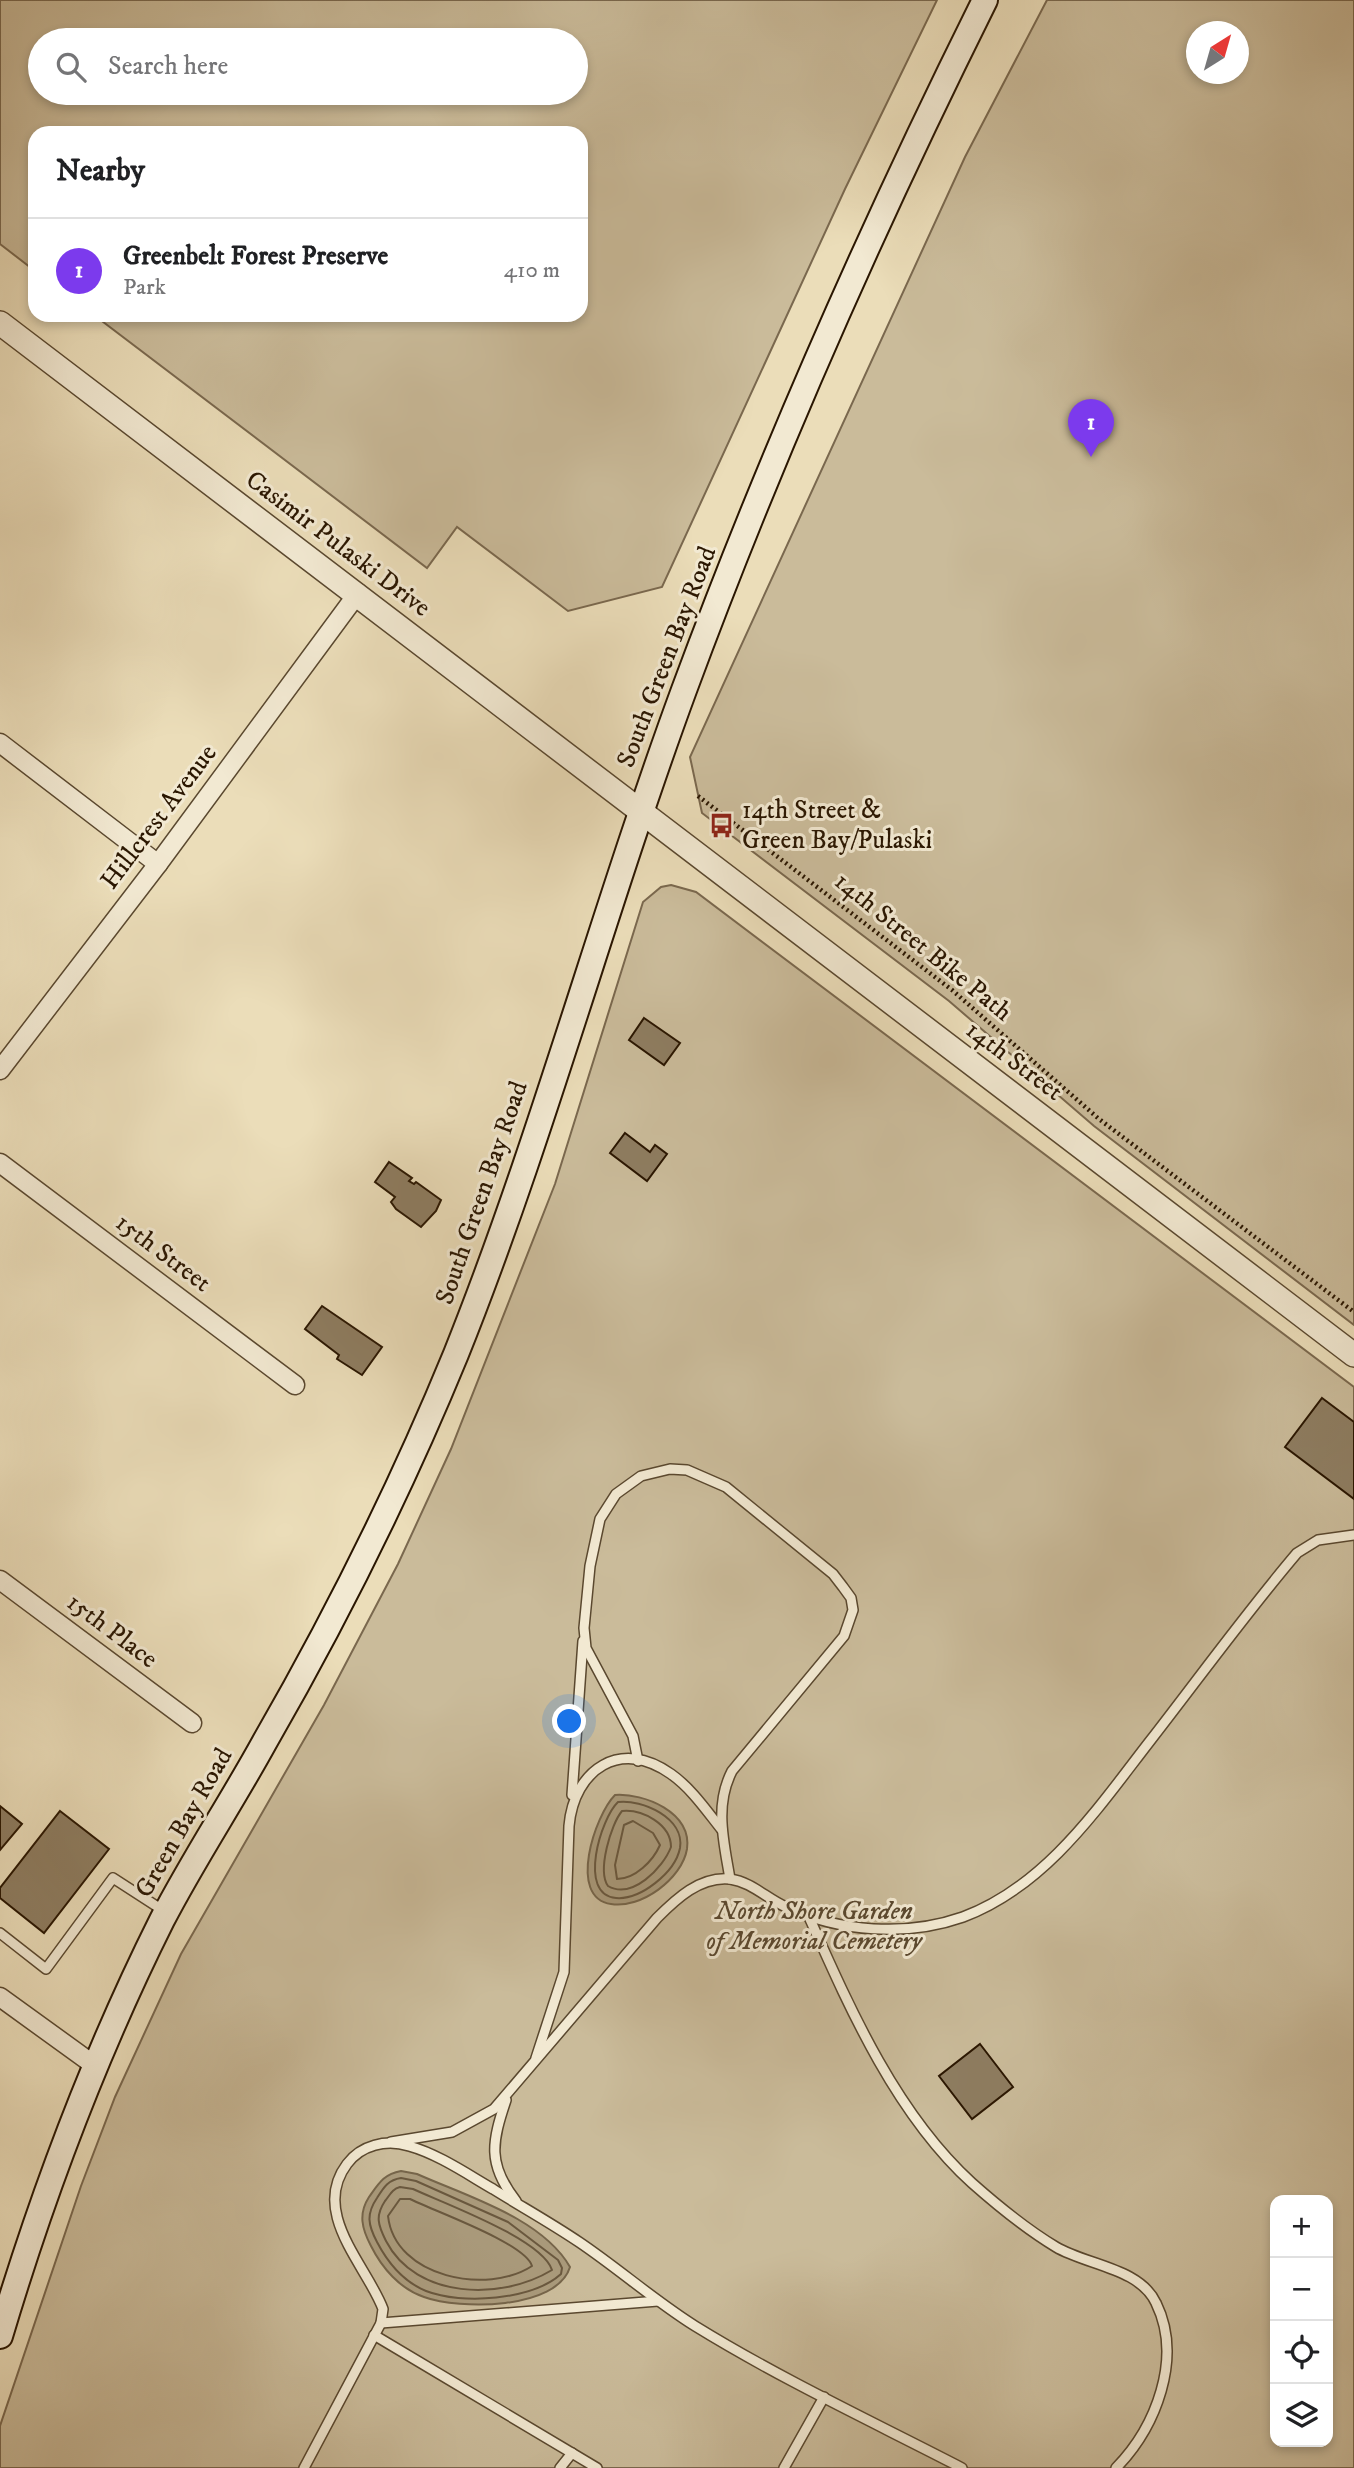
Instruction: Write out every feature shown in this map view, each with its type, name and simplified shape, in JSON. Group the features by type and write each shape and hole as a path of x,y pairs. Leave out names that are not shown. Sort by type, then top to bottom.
{"main road":[{"name":"South Green Bay Road","path":"455,1355 532,1143 684,690 771,469 870,239 985,0"},
{"name":"Green Bay Road","path":"0,2336 26,2250 94,2065 166,1912 316,1651 395,1493 455,1355"}],"street":[{"name":"Casimir Pulaski Drive","path":"0,323 642,811"},
{"name":"Hillcrest Avenue","path":"0,1070 158,864 358,593"},
{"path":"0,743 158,864"},
{"name":"14th Street","path":"642,811 1354,1355"},
{"name":"15th Street","path":"0,1163 295,1385"},
{"name":"15th Place","path":"0,1580 192,1723"},
{"path":"0,1997 94,2065"}],"lane":[{"path":"532,2067 547,2030 564,1972 571,1804 590,1566 600,1518 607,1505 629,1484 656,1471 688,1470 726,1487 833,1574 851,1598 851,1623 844,1636 732,1770 720,1804 730,1879"},
{"path":"304,2468 381,2323 383,2309 348,2248 337,2212 336,2193 347,2163 372,2145 452,2132 494,2109 508,2096 657,1918 679,1897 699,1885 730,1879 748,1885 809,1917 863,1928 896,1929 925,1925 962,1917 995,1901 1030,1878 1090,1818 1297,1553 1318,1541 1354,1535"},
{"path":"584,1628 586,1648 633,1736 638,1761"},
{"path":"571,1804 578,1788 600,1767 612,1761 638,1761 654,1765 683,1784 723,1831"},
{"path":"0,1933 46,1969 113,1878 166,1912"},
{"path":"809,1917 834,1974 889,2076 924,2129 970,2181 1031,2231 1058,2248 1124,2274 1155,2300 1167,2343 1166,2372 1146,2428 1132,2451 1116,2468"},
{"path":"508,2096 497,2129 496,2169 519,2205"},
{"path":"391,2142 429,2155 519,2205 579,2242 695,2326 824,2397 962,2468"},
{"path":"381,2323 658,2301"},
{"path":"374,2335 597,2468"},
{"path":"784,2468 824,2397"},
{"path":"560,2468 572,2453"}],"path":[{"name":"14th Street Bike Path","path":"698,796 952,990 1099,1119 1354,1312"}],"green space":[{"path":"0,0 937,0 845,189 662,587 568,611 457,527 427,568 103,322 588,322 588,126 28,126 28,266 0,244"},
{"path":"1047,0 1354,0 1354,1325 1094,1126 949,1001 702,813 690,757 965,157"},
{"name":"North Shore Garden of Memorial Cemetery","path":"671,885 696,892 1354,1387 1354,2468 0,2468 0,2426 81,2186 115,2097 181,1954 324,1705 398,1564 451,1449 555,1184 643,902 661,887"}],"water":[{"path":"615,1795 639,1797 664,1807 682,1825 687,1836 684,1860 669,1881 647,1897 623,1904 611,1904 598,1898 590,1887 588,1872 593,1837 607,1805"},
{"path":"401,2171 417,2174 501,2210 541,2235 570,2267 561,2281 547,2292 505,2303 460,2304 424,2297 407,2289 393,2277 375,2254 362,2222 363,2209 376,2187 386,2177"}],"building":[{"path":"644,1018 680,1043 664,1065 629,1040"},
{"path":"625,1133 650,1152 655,1145 667,1154 647,1181 610,1153"},
{"path":"389,1162 412,1178 409,1181 414,1184 416,1182 441,1200 436,1211 421,1227 396,1209 391,1202 395,1197 375,1182"},
{"path":"322,1306 382,1347 362,1375 337,1359 339,1355 305,1329"},
{"path":"1322,1398 1354,1422 1354,1499 1285,1447"},
{"path":"0,1806 22,1824 0,1850"},
{"path":"60,1811 109,1849 44,1933 0,1898 0,1888"},
{"path":"980,2044 1013,2087 972,2119 939,2076"}],"place":[{"name":"Greenbelt Forest Preserve","path":"1091,457"},
{"name":"14th Street & Green Bay/Pulaski","path":"722,825"}]}
